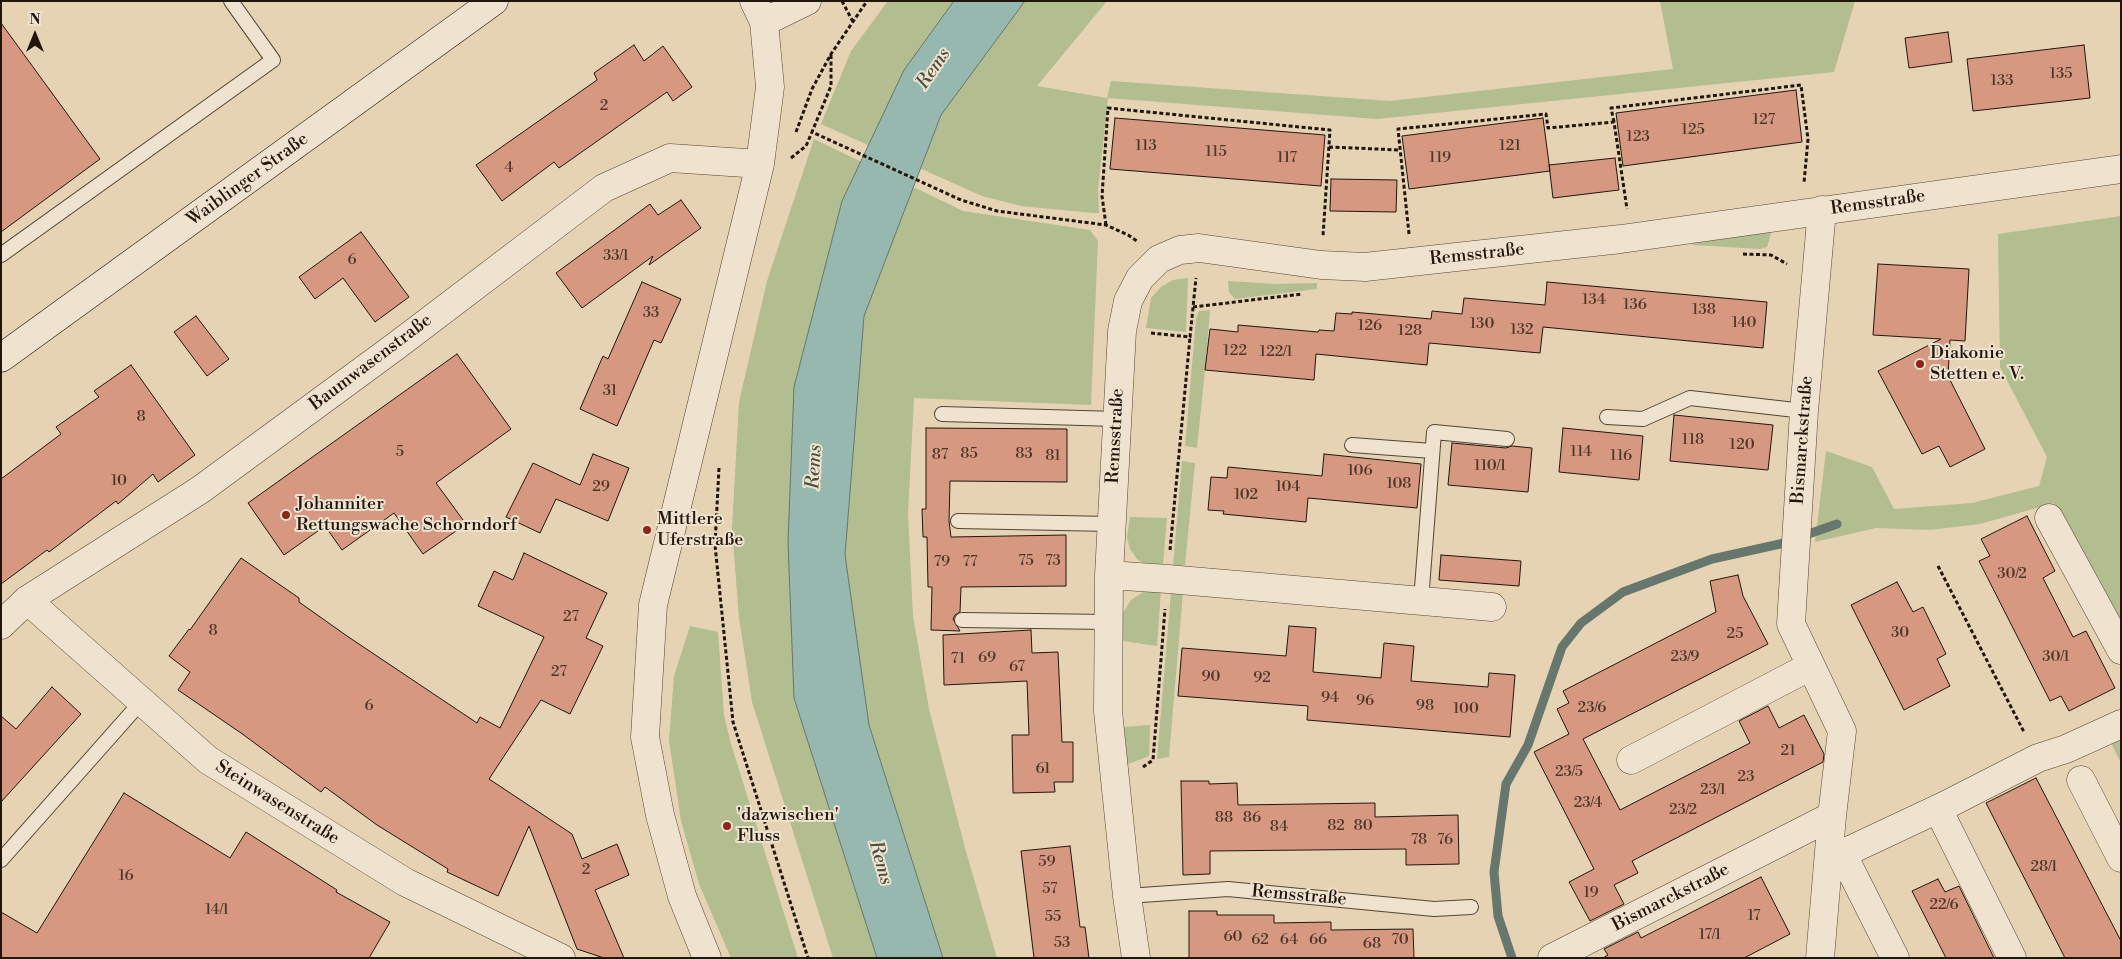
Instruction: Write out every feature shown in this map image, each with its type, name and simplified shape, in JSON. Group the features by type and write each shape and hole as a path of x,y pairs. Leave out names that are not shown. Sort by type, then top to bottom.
{"street":[{"name":"Waiblinger Straße","path":"1,358 494,1"},
{"path":"707,958 682,896 660,815 645,736 653,605 760,164 770,87 759,11 807,1"},
{"name":"Baumwasenstraße","path":"1,625 27,600 200,490 396,346 604,188 670,158 760,164"},
{"name":"Remsstraße","path":"1136,958 1127,896 1108,711 1109,576 1122,331 1128,301 1140,278 1159,258 1180,250 1200,248 1321,265 1365,267 1631,237 2121,169"},
{"name":"Bismarckstraße","path":"1812,212 1816,268 1804,411 1791,624 1842,731 1832,816 1835,857 1820,958"},
{"path":"2049,518 2121,650"},
{"path":"1109,576 1177,579 1492,607"},
{"name":"Steinwasenstraße","path":"27,600 208,760 397,877 561,958"},
{"path":"1631,760 1811,666"},
{"path":"1895,958 1835,857 1938,809 2038,758 2066,749 2121,724"},
{"path":"2080,780 2121,858"},
{"path":"1938,809 2012,958"},
{"name":"Bismarckstraße","path":"1552,958 1832,816"}],"lane":[{"path":"1,255 273,60 231,1"},
{"path":"1607,416 1642,419 1690,398 1804,411"},
{"path":"942,414 1117,419"},
{"path":"1421,601 1434,432 1507,438"},
{"path":"1352,445 1432,451"},
{"path":"958,521 1111,524"},
{"path":"962,620 1108,622"},
{"path":"1,860 141,702"},
{"name":"Remsstraße","path":"1127,896 1228,889 1434,909 1471,907"}],"path":[{"path":"842,1 853,22"},
{"path":"795,136 812,89 831,54 867,1"},
{"path":"788,154 784,164 806,146 831,86 831,54"},
{"path":"1631,237 1611,108 1801,85 1808,139 1812,212"},
{"path":"1106,225 1102,196 1108,108 1330,130 1321,265"},
{"path":"1412,262 1398,129 1546,114 1548,128 1614,122"},
{"path":"812,132 961,200 997,211 1106,225 1128,235 1159,258"},
{"path":"1329,147 1400,150"},
{"path":"1122,331 1190,337 1200,248"},
{"path":"1742,254 1771,256 1797,269 1816,268"},
{"path":"1193,307 1308,293"},
{"path":"719,459 715,545 733,722 808,958"},
{"path":"1938,566 2038,758"}],"green space":[{"path":"888,1 1107,1 1037,86 1107,98 1111,81 1390,101 1673,69 1660,1 1855,1 1834,72 1377,119 1108,98 1098,190 1099,213 1093,213 1021,206 982,196 821,124 851,51"},
{"path":"814,139 963,211 1090,230 1098,241 1091,405 914,398 908,513 913,616 929,709 965,848 997,958 833,958 752,702 739,618 732,528 739,402 767,281"},
{"path":"2121,216 2121,622 2054,503 1980,524 1930,530 1876,528 1815,542 1826,451 1872,467 1894,509 1972,503 2039,486 2047,457 2000,367 1998,234"},
{"path":"1772,230 1767,247 1760,249 1693,245 1695,237"},
{"path":"1188,278 1186,332 1146,328 1151,298 1161,287 1173,280"},
{"path":"1228,281 1276,284 1317,283 1317,289 1235,299 1229,292"},
{"path":"1210,310 1197,448 1185,446 1196,319 1199,311"},
{"path":"1182,461 1195,463 1185,565 1173,566"},
{"path":"1130,517 1167,518 1163,564 1145,564 1137,559 1130,549 1127,538"},
{"path":"1161,590 1157,646 1123,641 1123,613 1131,600 1145,591"},
{"path":"1171,592 1183,592 1169,757 1157,759"},
{"path":"690,626 718,632 724,715 731,744 798,958 731,958 699,884 681,821 669,740 674,676"},
{"path":"1150,725 1149,756 1126,765 1124,727"},
{"path":"2121,733 2121,763 2109,739"}],"water":[{"name":"Rems","path":"954,1 1025,1 941,115 864,316 845,555 869,725 943,958 877,958 794,698 788,542 794,387 842,201 904,70"}],"building":[{"path":"1,23 100,159 1,232"},
{"path":"1948,32 1952,62 1909,68 1905,38"},
{"path":"634,45 644,61 663,46 692,87 673,101 667,92 559,168 554,162 502,201 476,165 597,80 594,73"},
{"path":"2084,45 2090,98 1973,111 1967,59"},
{"path":"1796,90 1802,142 1623,166 1616,113"},
{"path":"1115,118 1325,135 1321,186 1110,169"},
{"path":"1543,118 1550,171 1409,189 1402,136"},
{"path":"1615,158 1619,190 1553,198 1549,165"},
{"path":"1331,179 1397,180 1396,212 1330,211"},
{"path":"681,200 701,228 649,265 653,256 582,308 556,273 650,204 658,215"},
{"path":"361,232 409,297 375,322 343,278 315,299 299,277"},
{"name":"Diakonie Stetten e. V.","path":"1878,264 1969,269 1965,341 1950,340 1948,376 1985,449 1950,467 1939,446 1922,454 1878,371 1941,339 1873,335"},
{"path":"642,282 681,299 661,343 654,340 617,426 580,409 603,356 608,359"},
{"path":"1547,282 1767,302 1763,348 1543,327 1540,353 1429,343 1427,365 1316,354 1314,380 1205,370 1210,329 1238,332 1238,325 1318,332 1319,330 1334,331 1336,313 1352,314 1352,312 1431,319 1432,311 1462,314 1464,298 1545,305"},
{"path":"196,316 229,359 207,376 174,332"},
{"path":"457,354 511,429 436,483 466,524 423,554 394,513 342,550 325,526 284,555 248,503"},
{"path":"131,365 195,455 158,482 153,474 118,504 116,501 49,552 47,550 1,584 1,479 61,434 56,427 99,397 94,391"},
{"path":"1674,415 1773,425 1768,470 1670,461"},
{"path":"926,428 1067,429 1067,482 950,481 949,521 951,537 1066,535 1066,586 961,587 960,612 953,619 960,631 931,630 932,587 928,587 927,537 923,537 922,509 926,509"},
{"path":"1563,428 1643,436 1639,480 1559,472"},
{"path":"1452,443 1506,448 1512,446 1532,448 1528,492 1448,485"},
{"path":"593,454 629,468 608,521 556,499 540,533 506,517 533,463 580,485"},
{"path":"1324,454 1421,464 1417,508 1308,498 1306,522 1223,514 1224,511 1208,510 1211,477 1227,478 1228,467 1322,476"},
{"path":"2027,516 2055,571 2043,578 2073,637 2086,631 2115,688 2069,711 2061,696 2050,701 1979,561 1990,556 1981,539"},
{"path":"524,553 607,593 586,638 603,646 570,714 541,700 489,779 572,834 582,859 617,844 629,875 595,890 624,958 604,958 577,949 529,826 498,896 447,872 448,869 377,825 325,787 321,792 241,733 178,690 190,672 169,656 190,630 241,558 299,598 299,602 347,636 477,723 480,717 500,728 544,637 478,606 494,571 513,580"},
{"path":"1441,555 1521,561 1519,586 1439,580"},
{"path":"1738,575 1743,596 1768,644 1583,739 1620,810 1750,743 1739,721 1768,706 1779,728 1804,715 1824,754 1823,762 1632,861 1638,873 1614,885 1624,904 1590,921 1569,882 1594,869 1534,752 1569,734 1557,709 1569,703 1563,691 1716,612 1710,581"},
{"path":"1897,582 1913,612 1923,607 1946,654 1937,659 1950,686 1904,710 1851,605"},
{"path":"1289,626 1316,628 1313,672 1381,678 1384,643 1414,646 1411,681 1488,687 1489,673 1515,675 1510,737 1307,720 1308,706 1178,696 1182,648 1286,656"},
{"path":"1031,630 1032,653 1058,652 1062,742 1073,742 1073,782 1054,782 1055,792 1013,793 1012,735 1029,735 1027,681 944,685 943,635"},
{"path":"52,687 81,714 1,802 1,716 16,729"},
{"path":"2036,778 2121,941 2121,958 2065,958 1986,803"},
{"path":"1181,781 1209,781 1209,784 1237,783 1238,805 1375,803 1375,817 1458,815 1459,864 1406,865 1406,849 1210,851 1210,874 1183,875"},
{"path":"124,793 230,858 246,832 337,890 336,892 390,922 369,958 1,958 1,912 37,933"},
{"path":"1070,846 1080,927 1085,927 1089,958 1034,958 1021,851"},
{"path":"1761,877 1790,934 1744,958 1603,958 1608,955 1604,949 1638,932 1641,938"},
{"path":"1938,879 1945,892 1959,886 1994,958 1946,958 1912,891"},
{"path":"1189,911 1217,911 1217,915 1274,915 1274,923 1331,922 1331,930 1413,929 1414,958 1189,958"}],"waterway":[{"path":"1512,958 1498,916 1494,872 1506,784 1528,745 1562,647 1581,623 1623,592 1712,559 1780,544 1837,524"}],"place":[{"name":"Diakonie Stetten e. V.","path":"1920,364"},
{"name":"Johanniter Rettungswache Schorndorf","path":"286,515"},
{"name":"Mittlere Uferstraße","path":"647,530"},
{"name":"'dazwischen' Fluss","path":"727,826"}]}
